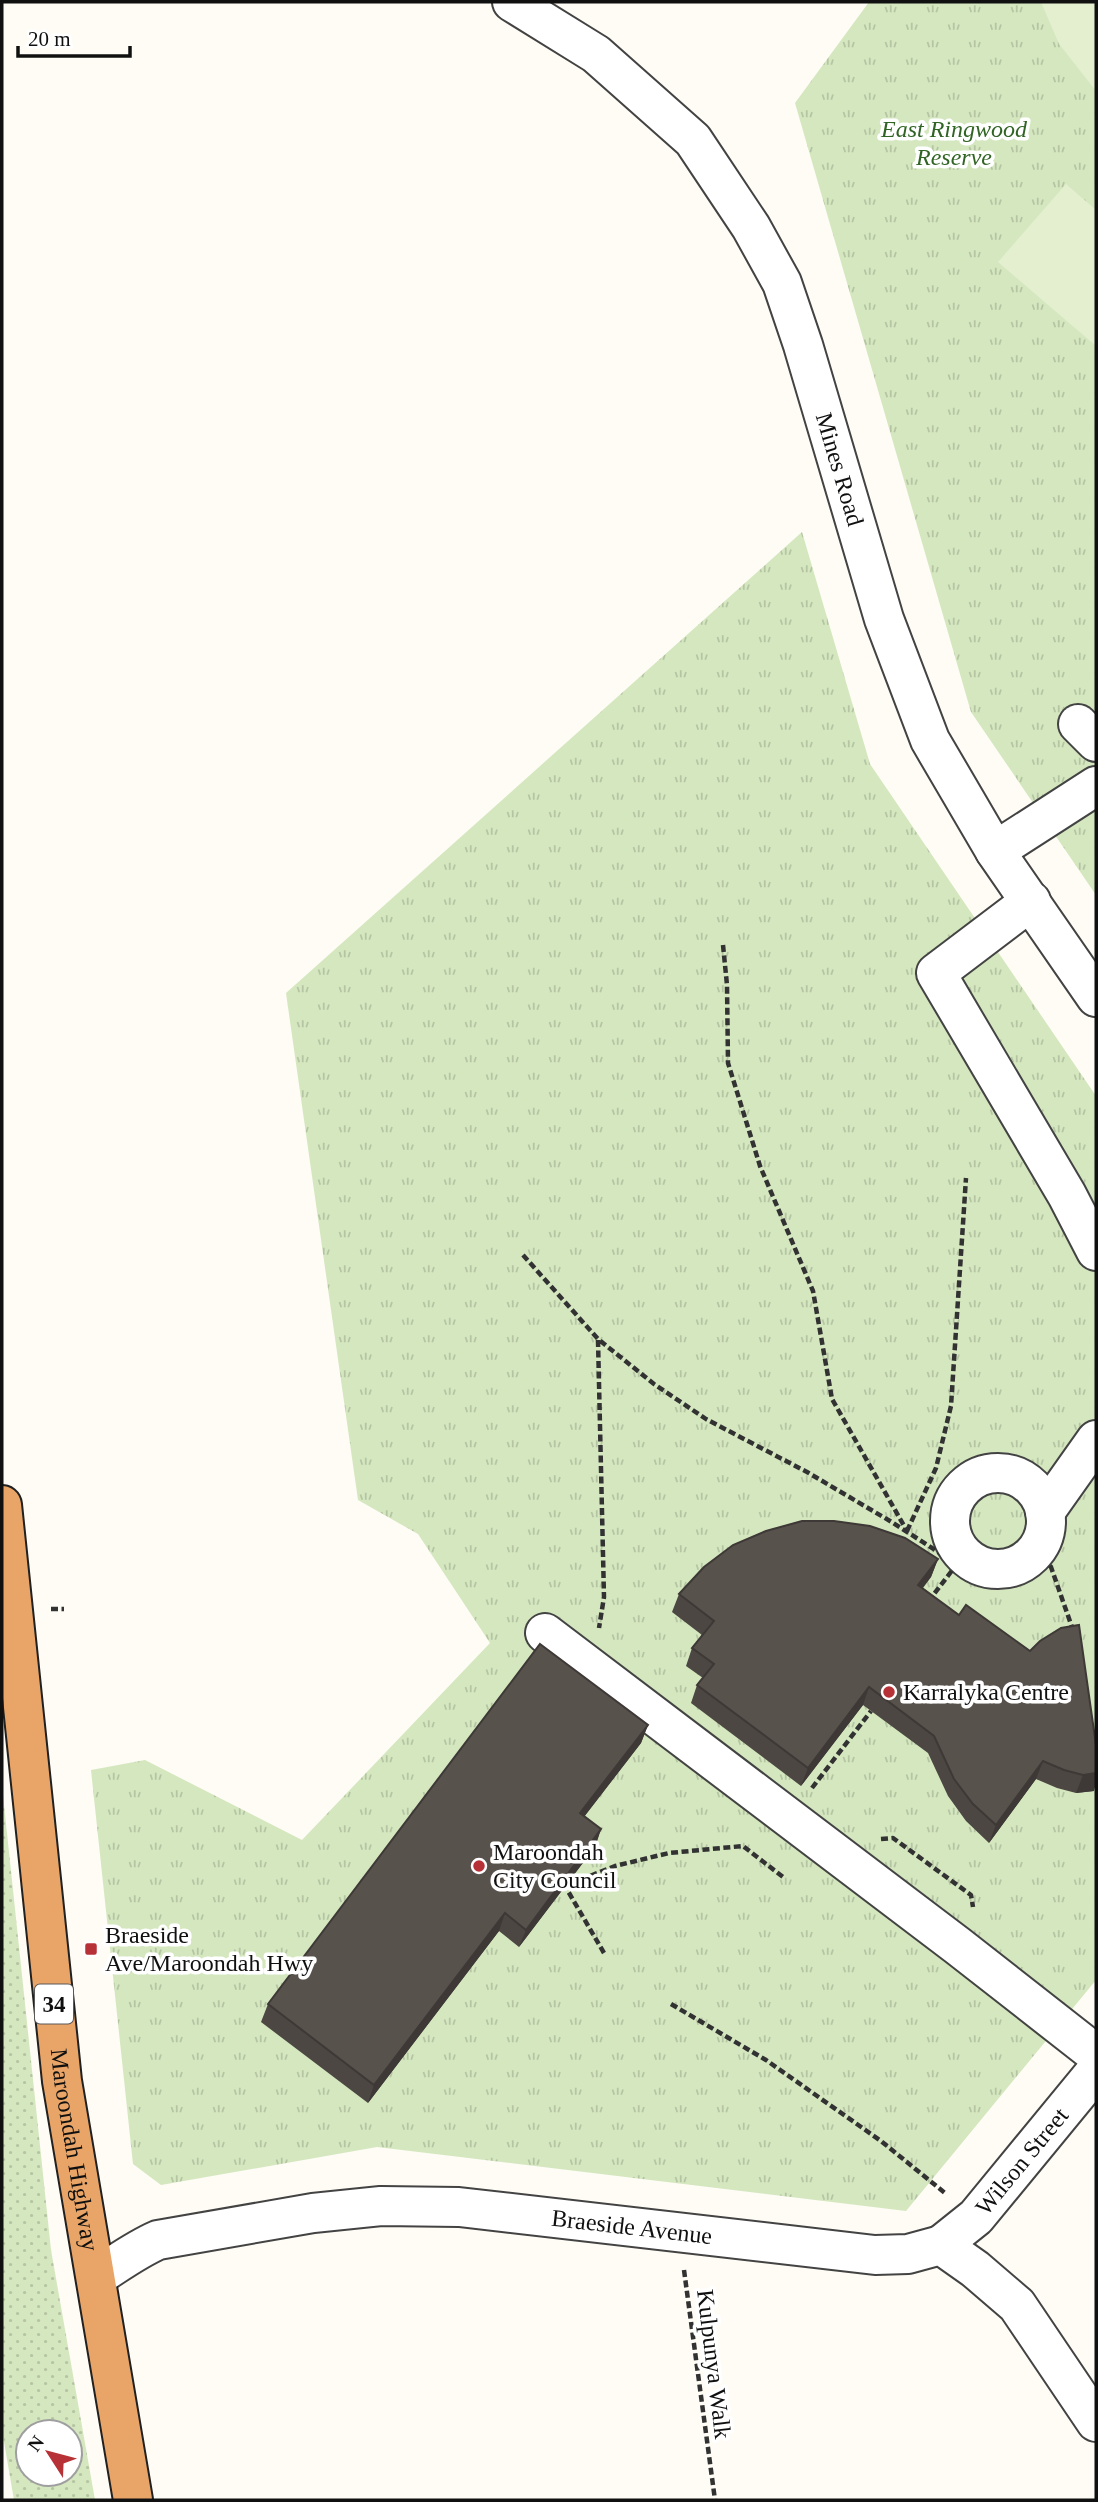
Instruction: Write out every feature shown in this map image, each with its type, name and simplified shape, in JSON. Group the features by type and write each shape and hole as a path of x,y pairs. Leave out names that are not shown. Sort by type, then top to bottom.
{"highway":[{"name":"Maroondah Highway","path":"2,1505 62,2081 134,2500"}],"street":[{"name":"Mines Road","path":"512,2 597,54 693,140 751,227 782,283 803,345 884,620 930,740 995,851 1096,997"},
{"path":"995,851 1096,786"},
{"path":"1031,901 936,973 1067,1195 1096,1251"},
{"path":"1041,1530 1040,1497 1029,1484 1016,1476 992,1474 970,1482 958,1494 951,1508 950,1524 954,1540 967,1564 1004,1569 1019,1564 1031,1555 1041,1530 1096,1440"},
{"path":"545,1633 1096,2054"},
{"name":"Wilson Street","path":"941,2245 976,2217 1096,2071"},
{"name":"Braeside Avenue","path":"96,2277 136,2249 158,2240 313,2213 381,2206 459,2207 875,2255 908,2254 941,2245"},
{"path":"941,2245 975,2269 1017,2305 1096,2422"}],"path":[{"path":"723,946 727,985 728,1063 760,1167 813,1291 832,1399 907,1531"},
{"path":"907,1531 936,1468 951,1406 966,1178"},
{"path":"523,1255 598,1339 654,1384 706,1419 807,1472 967,1564 929,1601"},
{"path":"593,1670 604,1597 598,1339"},
{"path":"1041,1530 1074,1631"},
{"path":"789,1819 871,1711"},
{"path":"604,1953 565,1886 615,1866 656,1856 743,1846 783,1877"},
{"path":"671,2004 766,2060 881,2141 976,2217"},
{"name":"Kulpunya Walk","path":"679,2231 715,2500"}],"green space":[{"name":"East Ringwood Reserve","path":"869,2 1096,2 1096,895 971,712 795,103"},
{"path":"1041,2 1096,2 1096,91 1059,44"},
{"path":"1066,184 1096,210 1096,346 998,262"},
{"path":"802,532 870,764 1096,1096 1096,1980 906,2211 377,2147 161,2185 133,2164 91,1770 145,1760 302,1840 490,1643 418,1534 358,1500 286,993"},
{"path":"2,1786 51,2250 81,2418 14,2418 14,2488 84,2488 84,2438 95,2500 14,2500 2,2430"}],"building":[{"name":"Karralyka Centre","path":"802,1521 834,1521 870,1526 905,1538 938,1559 918,1585 959,1615 966,1605 1030,1651 1061,1628 1079,1625 1096,1745 1096,1773 1083,1775 1043,1761 996,1825 973,1804 954,1779 934,1736 869,1687 808,1768 697,1685 714,1664 692,1648 714,1621 679,1594 704,1567 733,1545 766,1531"},
{"name":"Maroondah City Council","path":"540,1644 648,1725 580,1813 601,1829 526,1930 505,1913 374,2085 268,2004"}],"place":[{"name":"Karralyka Centre","path":"889,1692"},
{"name":"Maroondah City Council","path":"479,1866"},
{"name":"Braeside Ave/Maroondah Hwy","path":"91,1949"}]}
